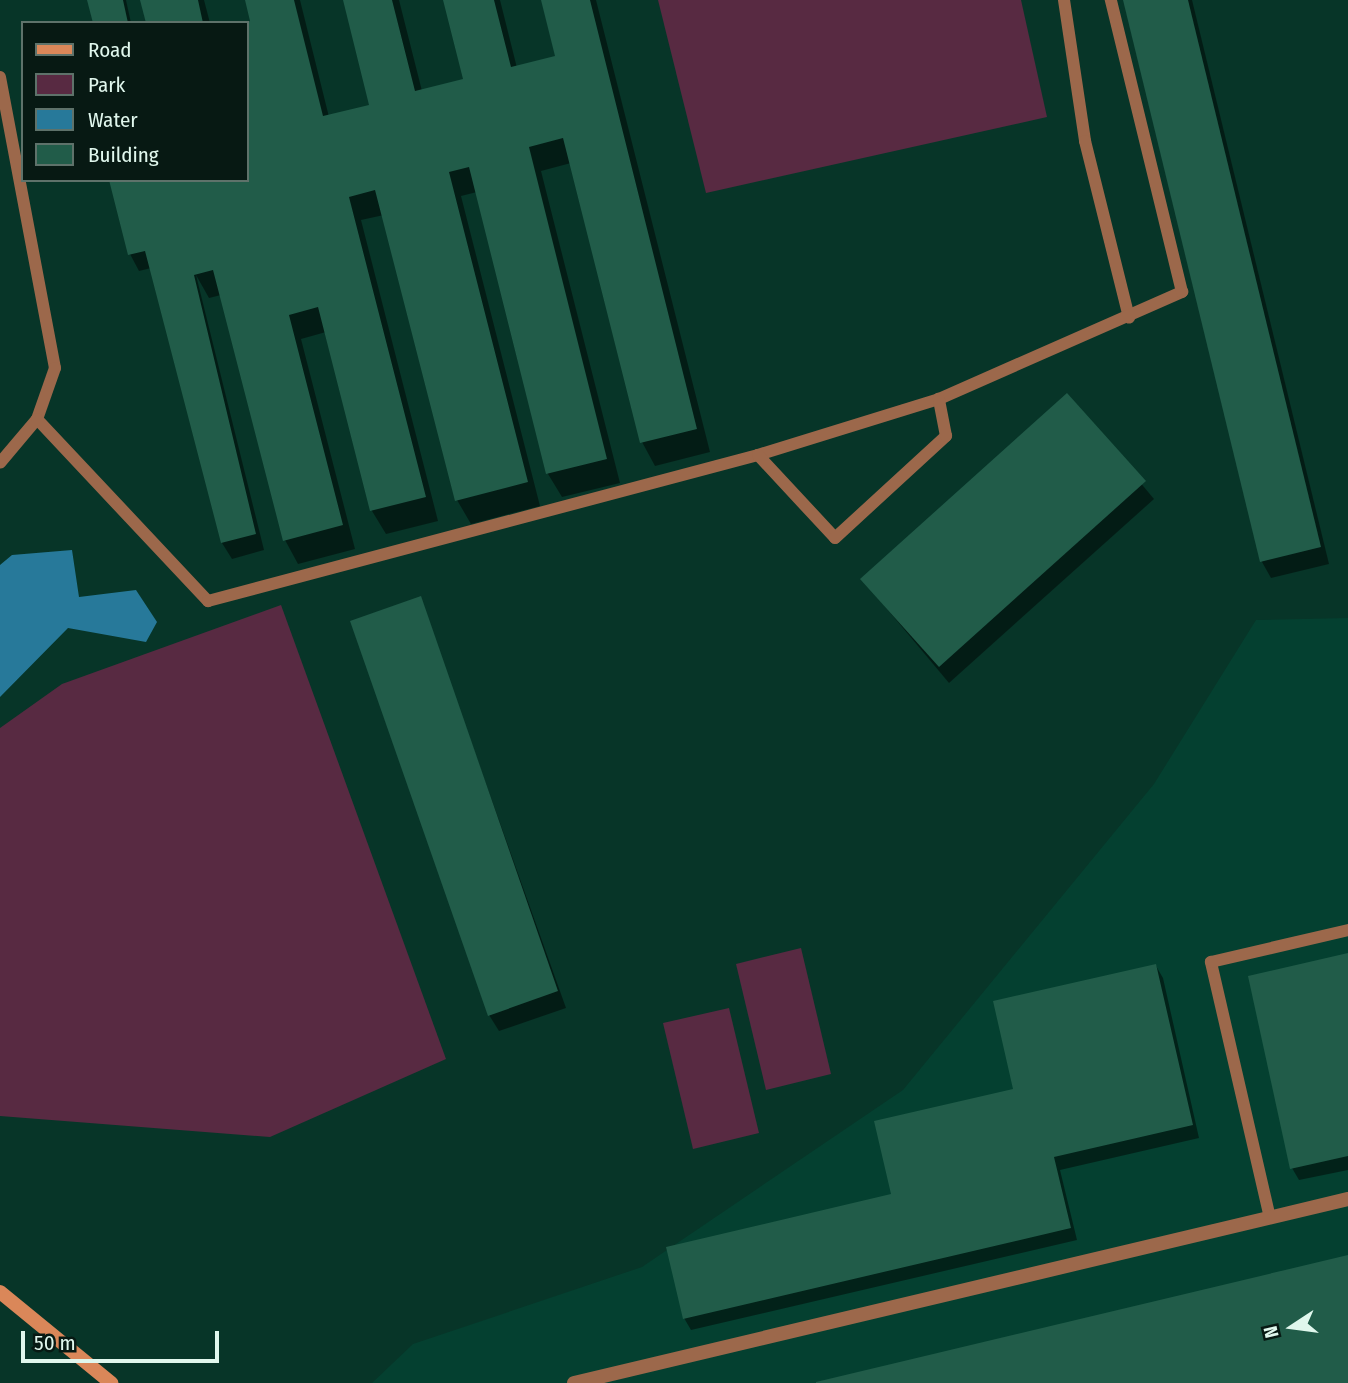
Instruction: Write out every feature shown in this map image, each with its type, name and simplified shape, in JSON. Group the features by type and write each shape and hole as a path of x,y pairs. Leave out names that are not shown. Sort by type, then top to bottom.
{"main road":[{"path":"0,1292 111,1383"}],"street":[{"path":"574,1383 613,1379 1348,1199"}],"lane":[{"path":"1063,0 1085,141 1129,318"},
{"path":"37,419 208,601 758,455 939,399 1129,318 1182,292 1111,0"},
{"path":"0,77 55,369 37,419 0,463"},
{"path":"758,455 835,538 946,436 939,399"},
{"path":"1270,1218 1211,962 1348,930"}],"shaded area":[{"path":"1348,618 1348,1383 372,1383 413,1344 642,1267 903,1090 1154,784 1256,620"}],"green space":[{"path":"658,0 1021,0 1047,117 706,193"},
{"path":"281,605 446,1059 270,1137 0,1116 0,728 62,684"},
{"path":"801,948 831,1074 766,1090 736,964"},
{"path":"729,1008 759,1133 693,1149 663,1023"}],"water":[{"path":"72,550 79,597 136,590 157,622 146,642 68,628 0,697 0,565 12,555"}],"building":[{"path":"87,0 123,0 128,21 92,21"},
{"path":"140,0 198,0 203,21 145,21"},
{"path":"245,0 294,0 323,116 369,105 343,0 392,0 415,91 463,79 443,0 494,0 511,67 555,56 541,0 590,0 697,429 640,443 563,138 529,147 607,459 546,474 469,167 449,172 528,482 455,501 375,190 349,197 426,497 370,511 318,307 289,315 343,525 283,541 213,270 194,275 256,534 221,543 145,251 128,255 110,182 248,182 250,21"},
{"path":"1123,0 1188,0 1321,547 1260,562"},
{"path":"1067,393 1146,481 939,667 860,579"},
{"path":"421,596 558,991 488,1016 350,621"},
{"path":"1348,953 1348,1156 1290,1169 1248,976"},
{"path":"1156,964 1193,1125 1054,1157 1071,1228 683,1319 666,1247 891,1194 874,1121 1013,1089 993,1001"},
{"path":"1348,1255 1348,1383 816,1383 816,1382"}]}
